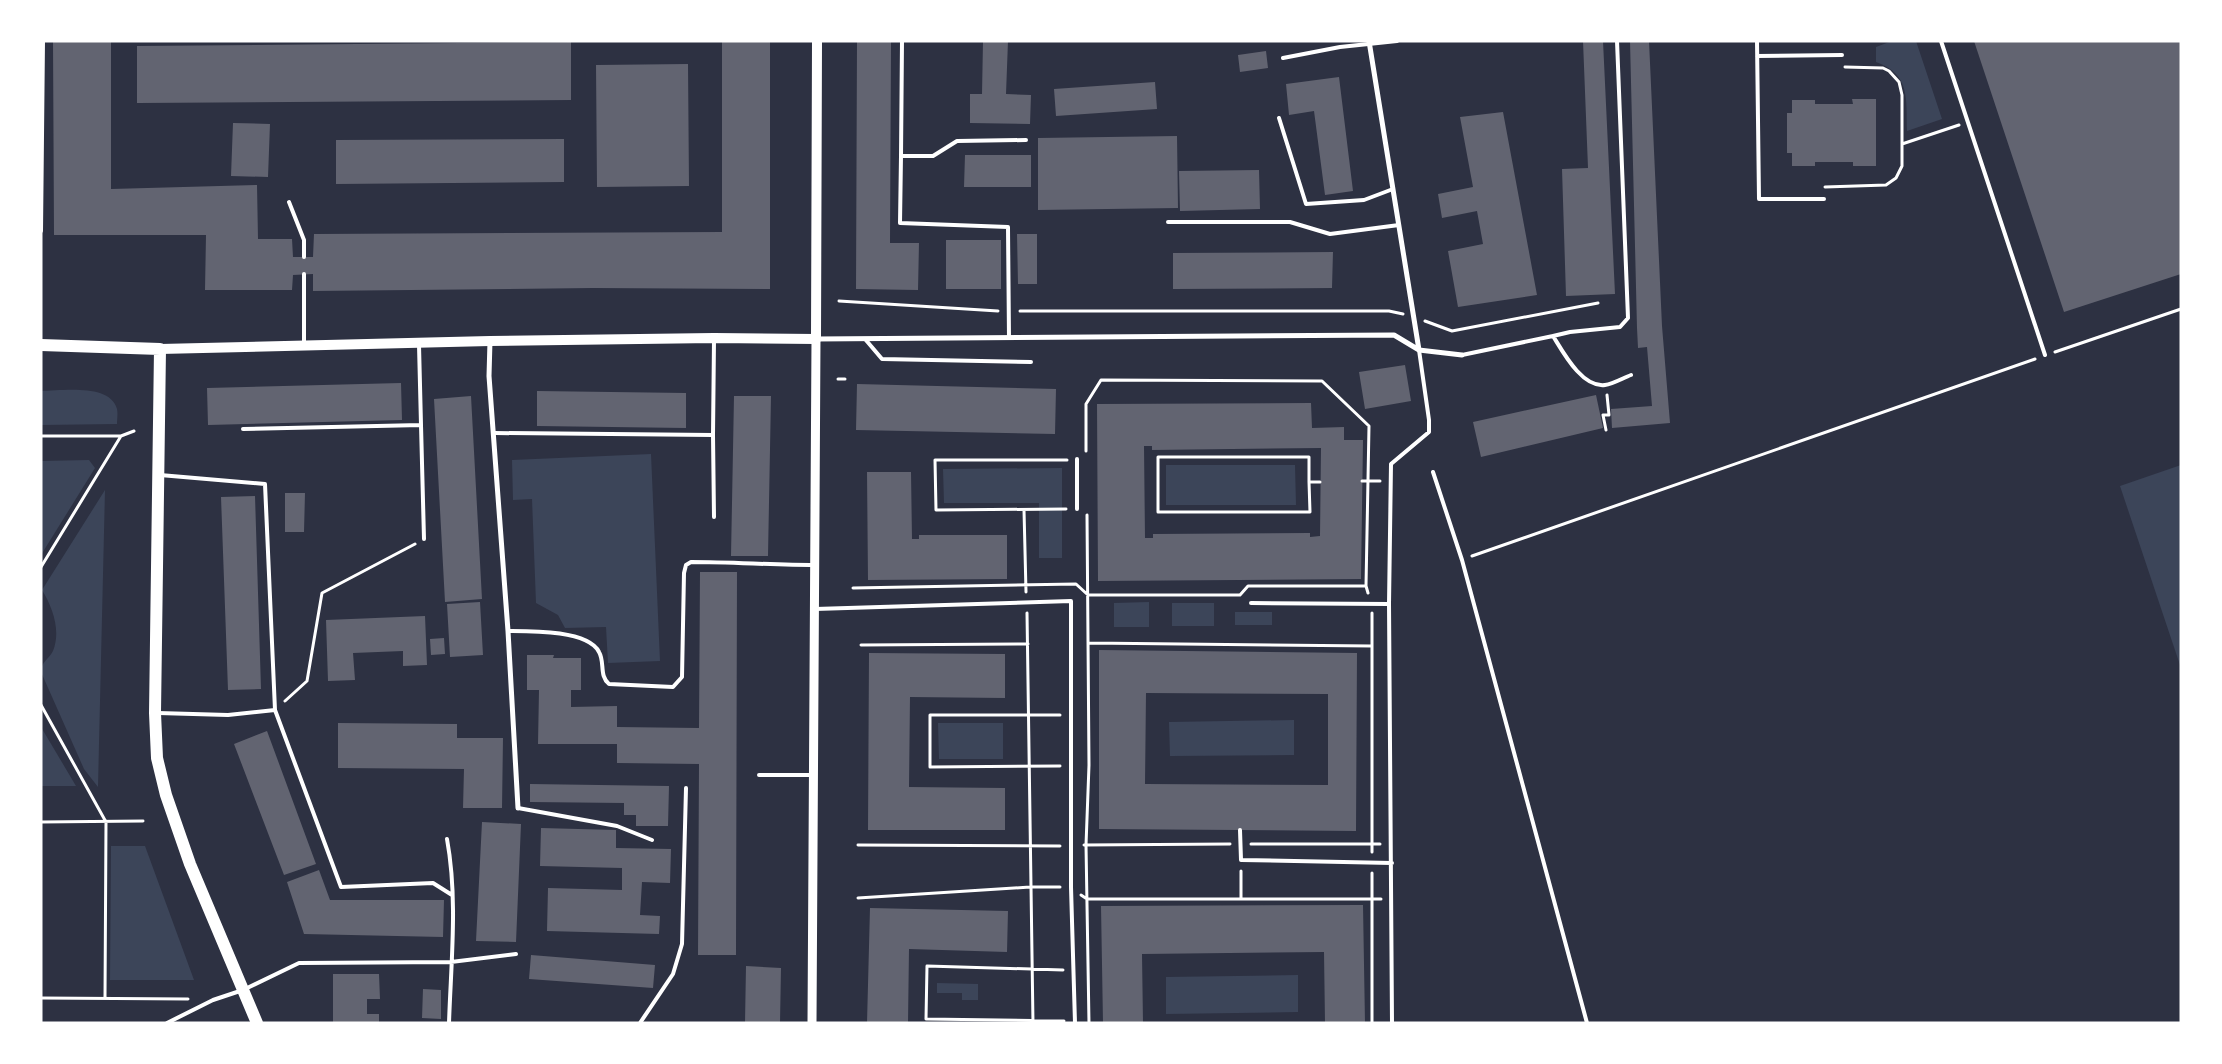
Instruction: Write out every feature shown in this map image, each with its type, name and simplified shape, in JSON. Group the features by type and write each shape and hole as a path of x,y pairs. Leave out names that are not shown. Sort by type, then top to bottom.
{"main road":[{"path":"41,345 160,349 490,341 714,338 816,339 817,41"},
{"path":"160,349 155,713 157,758 166,795 190,864 257,1023"}],"street":[{"path":"1369,43 1419,350"},
{"path":"812,1023 816,339 1394,335 1419,350 1462,355"},
{"path":"490,341 489,376 495,433 518,808"}],"lane":[{"path":"42,231 43,41"},
{"path":"902,41 900,223 1008,227 1009,338"},
{"path":"1283,58 1340,47 1397,41"},
{"path":"1462,355 1570,332 1620,327 1628,318 1617,41"},
{"path":"1757,41 1759,199 1824,198"},
{"path":"1941,41 2045,355"},
{"path":"1757,56 1842,55"},
{"path":"1279,118 1306,204 1364,200 1393,189"},
{"path":"901,156 933,156 957,141 1026,140"},
{"path":"289,202 304,240 304,257"},
{"path":"1168,222 1290,222 1330,234 1399,225"},
{"path":"304,274 304,345"},
{"path":"1553,336 1575,370 1595,384 1606,385 1631,374"},
{"path":"714,338 714,517"},
{"path":"865,339 882,360 1031,362"},
{"path":"419,343 424,539"},
{"path":"1392,1023 1389,604 1391,464 1429,432 1419,350"},
{"path":"243,429 421,425"},
{"path":"495,433 714,435"},
{"path":"1077,459 1077,509"},
{"path":"1433,472 1462,560 1587,1023"},
{"path":"158,475 265,484 275,710 341,887 433,884 452,895"},
{"path":"508,632 543,631 588,641 598,650 603,676 609,684 673,687 682,677 684,572 686,565 691,562 815,565"},
{"path":"814,609 1071,601 1071,887 1075,1022"},
{"path":"1251,604 1389,604"},
{"path":"155,713 228,715 275,710"},
{"path":"759,775 814,775"},
{"path":"640,1023 673,974 682,944 686,788"},
{"path":"518,808 616,826 652,840"},
{"path":"1240,830 1241,860 1392,863"},
{"path":"447,839 452,866 449,1023"},
{"path":"167,1023 214,1000 244,990 299,963 451,962 516,954"}],"path":[{"path":"1824,198 1824,187 1880,186 1891,182 1900,172 1902,166 1902,95 1899,82 1889,71 1883,68 1842,67 1842,55"},
{"path":"1902,144 1968,122"},
{"path":"839,301 1010,311 1389,310 1452,330 1598,303"},
{"path":"1462,560 2181,309"},
{"path":"838,379 845,379"},
{"path":"1086,452 1086,404 1101,380 1322,381 1369,426 1366,586 1372,604 1372,1023"},
{"path":"1606,430 1603,415 1608,415 1608,405"},
{"path":"41,436 121,436 134,431"},
{"path":"41,567 121,436"},
{"path":"1158,457 1309,457 1309,482 1310,512 1158,512 1158,457"},
{"path":"1077,459 935,460 936,510 1077,509"},
{"path":"1362,481 1391,482"},
{"path":"1309,482 1320,482"},
{"path":"1087,509 1089,765 1086,845 1089,969 1089,1022 926,1019 927,966 1033,970 1089,969"},
{"path":"1024,510 1028,644 1028,767 1033,1022"},
{"path":"275,710 307,681 322,593 424,539"},
{"path":"853,588 1076,584 1088,595 1240,595 1248,586 1366,586"},
{"path":"861,645 1028,644"},
{"path":"1089,644 1372,646"},
{"path":"41,705 106,822 105,997"},
{"path":"1088,713 1028,716 930,715 930,766 1028,767 1089,765"},
{"path":"41,822 143,821"},
{"path":"858,845 1392,844"},
{"path":"1240,898 1241,860"},
{"path":"858,898 1030,887 1071,887 1087,899 1391,899"},
{"path":"41,998 105,997 214,1000"}],"shaded area":[{"path":"1892,41 1916,41 1942,119 1907,131 1906,99 1901,81 1895,73 1876,62 1876,47"},
{"path":"84,390 105,395 113,401 117,409 117,424 41,425 41,391"},
{"path":"651,454 660,661 608,663 606,627 565,628 558,615 536,603 532,499 513,500 512,460"},
{"path":"89,460 95,468 41,555 41,461"},
{"path":"1166,465 1295,465 1296,505 1166,505"},
{"path":"2181,465 2181,668 2120,486"},
{"path":"1062,468 1062,558 1039,558 1039,503 944,503 943,469"},
{"path":"105,490 98,787 84,769 41,672 44,663 53,651 56,636 55,620 42,590"},
{"path":"1149,602 1149,627 1114,627 1114,603"},
{"path":"1172,603 1214,603 1214,626 1172,626"},
{"path":"1235,612 1272,612 1272,625 1235,625"},
{"path":"1294,720 1294,755 1170,756 1169,722"},
{"path":"938,723 1003,723 1003,759 939,759"},
{"path":"41,727 76,786 41,786"},
{"path":"111,846 145,846 194,980 110,980"},
{"path":"1298,975 1298,1012 1166,1014 1166,977"},
{"path":"937,983 978,984 978,1000 962,1000 962,993 937,993"}],"building":[{"path":"53,41 111,41 111,189 257,185 258,239 292,239 293,257 313,257 314,234 722,232 722,41 770,41 770,289 593,288 313,291 313,274 293,275 292,290 205,290 206,235 54,235"},
{"path":"857,41 891,41 890,243 919,243 918,290 856,289"},
{"path":"983,41 1008,41 1006,94 1031,95 1030,124 970,123 970,94 982,94"},
{"path":"1583,41 1603,41 1615,294 1566,296 1562,169 1588,168"},
{"path":"1630,41 1649,41 1662,326 1670,423 1612,428 1611,409 1652,406 1647,347 1638,348"},
{"path":"1974,41 2181,41 2181,274 2064,312"},
{"path":"571,42 571,100 137,103 137,46"},
{"path":"1266,51 1268,68 1240,72 1238,55"},
{"path":"688,64 689,186 597,187 596,65"},
{"path":"1339,77 1353,191 1325,195 1314,111 1289,115 1286,84"},
{"path":"1155,82 1157,109 1056,116 1054,89"},
{"path":"1852,99 1876,99 1876,166 1853,166 1853,162 1815,162 1815,166 1792,166 1792,153 1787,153 1787,113 1792,113 1792,100 1815,100 1815,104 1853,104"},
{"path":"1503,112 1537,295 1458,307 1448,251 1483,244 1477,211 1442,218 1438,194 1473,187 1460,117"},
{"path":"233,123 270,124 268,177 231,176"},
{"path":"1177,136 1178,208 1038,210 1038,138"},
{"path":"564,139 564,182 336,184 336,140"},
{"path":"965,155 1031,155 1031,187 964,187"},
{"path":"1259,170 1260,209 1180,211 1179,171"},
{"path":"1017,234 1037,234 1037,284 1018,284"},
{"path":"946,240 1001,240 1001,289 946,289"},
{"path":"1333,252 1332,288 1173,289 1173,253"},
{"path":"1405,365 1411,401 1365,409 1359,372"},
{"path":"401,383 402,420 208,425 207,388"},
{"path":"857,384 1056,389 1055,434 856,430"},
{"path":"537,391 686,393 686,428 537,426"},
{"path":"1596,395 1603,428 1481,457 1473,422"},
{"path":"471,396 482,599 445,602 434,399"},
{"path":"734,396 771,396 768,556 731,556"},
{"path":"1311,403 1312,428 1344,427 1344,440 1363,440 1361,579 1098,581 1097,404","holes":["1144,446 1152,446 1152,450 1321,448 1320,536 1310,537 1310,533 1153,534 1153,538 1145,538"]},
{"path":"867,472 911,472 912,539 919,539 919,535 1007,535 1007,579 868,580"},
{"path":"285,493 305,493 304,532 285,532"},
{"path":"255,496 261,689 228,690 221,497"},
{"path":"700,572 737,572 736,955 698,955 699,764 617,763 617,744 538,744 539,690 527,690 527,655 554,655 553,658 581,658 581,690 571,690 571,707 617,706 617,727 699,728"},
{"path":"480,602 483,655 450,657 447,604"},
{"path":"425,616 427,665 403,666 403,651 353,653 355,680 328,681 326,620"},
{"path":"444,638 445,654 431,655 430,639"},
{"path":"1099,650 1357,653 1356,831 1099,829","holes":["1146,693 1328,694 1328,785 1145,784"]},
{"path":"869,653 1005,654 1005,698 910,697 909,787 1005,788 1005,830 868,830"},
{"path":"338,723 457,724 457,738 503,738 502,808 463,808 464,769 338,768"},
{"path":"267,731 316,864 284,875 234,744"},
{"path":"530,784 669,786 668,826 636,826 636,815 624,815 624,803 530,802"},
{"path":"482,822 521,824 516,942 476,941"},
{"path":"541,828 616,830 616,848 671,849 670,883 642,882 640,915 660,916 659,934 547,931 548,888 622,890 622,868 540,866"},
{"path":"319,870 330,900 444,900 443,937 304,934 287,882"},
{"path":"1363,905 1365,1023 1325,1023 1324,952 1142,954 1143,1023 1103,1023 1101,906"},
{"path":"870,908 1008,911 1007,952 909,949 908,1023 867,1023"},
{"path":"531,955 655,965 653,988 529,979"},
{"path":"746,966 781,968 780,1023 745,1023"},
{"path":"333,974 379,974 380,999 367,999 367,1014 379,1014 379,1023 333,1023"},
{"path":"423,989 441,990 441,1019 422,1018"}]}
